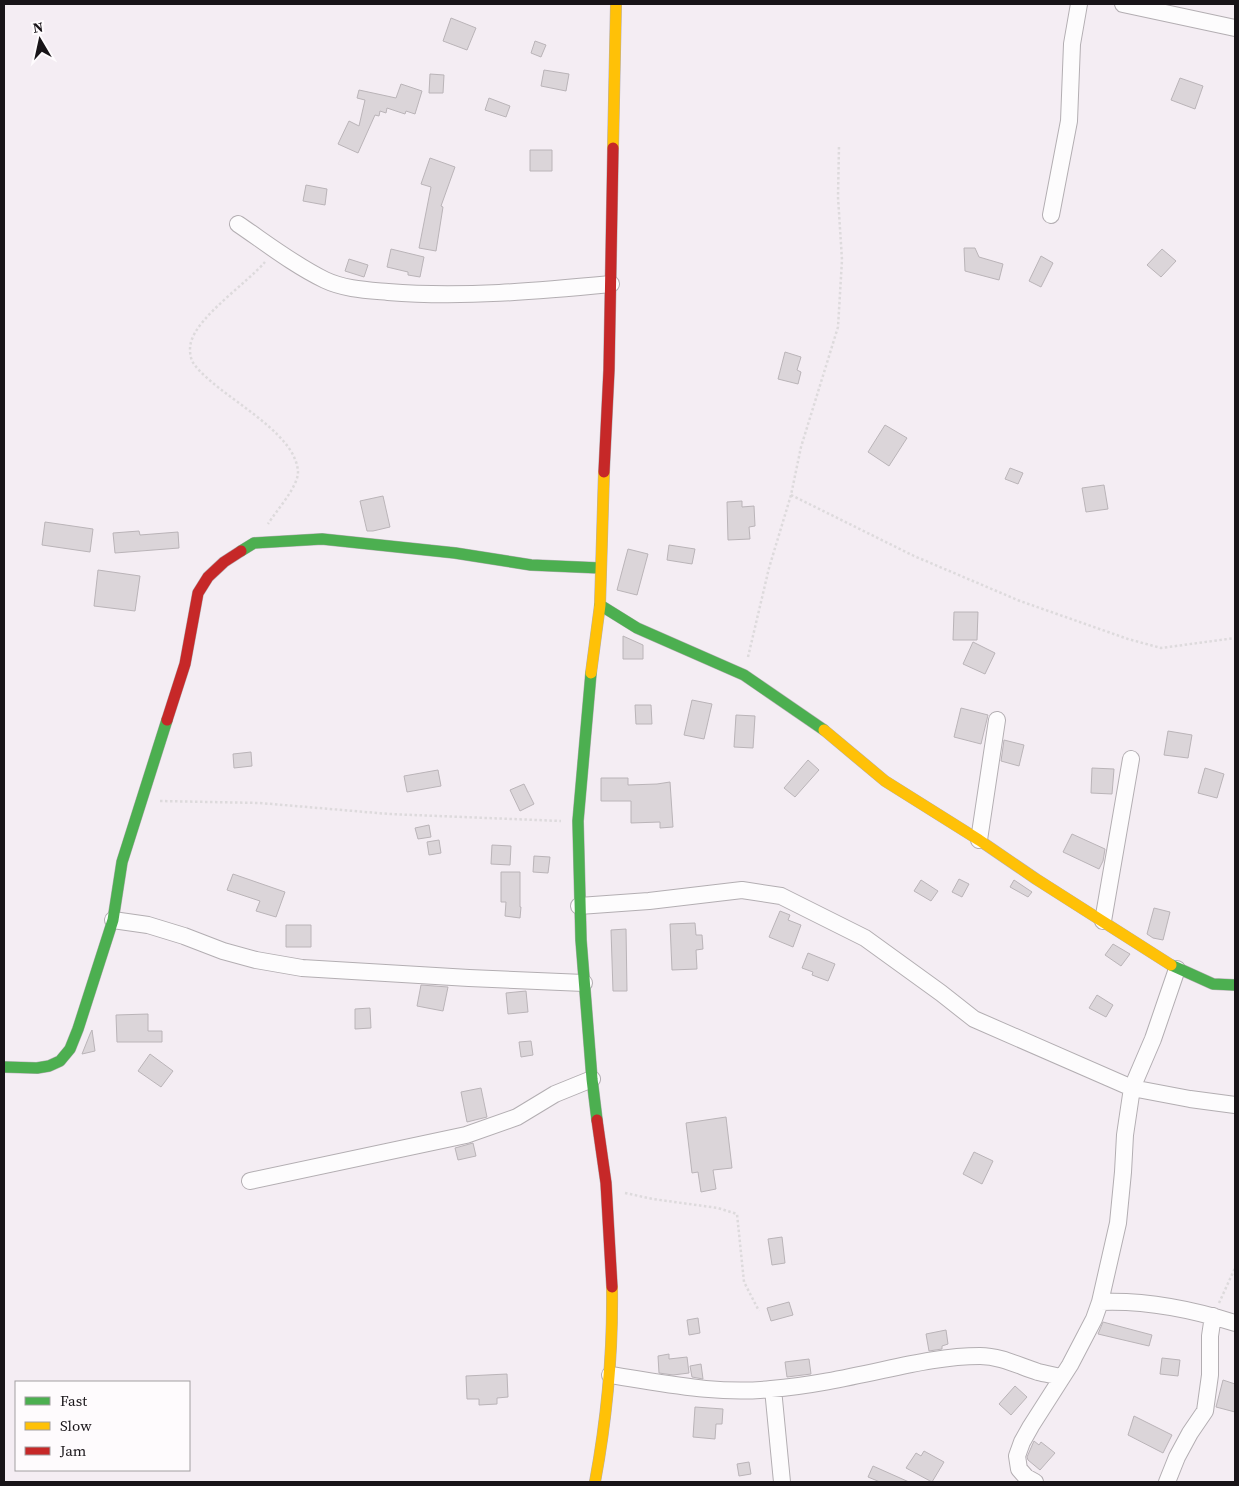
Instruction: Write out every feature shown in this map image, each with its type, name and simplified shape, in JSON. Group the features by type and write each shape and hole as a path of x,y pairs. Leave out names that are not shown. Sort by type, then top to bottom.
{"street":[{"path":"595,1482 603,1440 610,1375 611,1258 606,1183 592,1079 584,983 578,821 592,660 600,605 611,284 616,4"},
{"path":"1051,215 1069,121 1072,44 1079,4"},
{"path":"1123,4 1235,28"},
{"path":"238,224 325,280 345,287 412,294 472,294 529,292 611,284"},
{"path":"4,1066 37,1068 49,1066 60,1061 70,1049 113,920 122,862 185,664 198,593 208,577 224,562 254,543 322,539 455,553 530,565 600,568"},
{"path":"600,605 637,628 744,675 833,736 885,781 1177,969 1212,984 1235,985"},
{"path":"979,840 997,720"},
{"path":"1103,921 1131,759"},
{"path":"580,906 649,901 742,890 781,896 865,938 974,1019 1132,1088 1235,1105"},
{"path":"113,920 148,925 184,936 224,952 302,968 584,983"},
{"path":"1035,1482 1026,1477 1020,1469 1017,1456 1022,1442 1070,1364 1094,1319 1100,1302 1118,1223 1125,1135 1132,1088 1153,1039 1177,969"},
{"path":"250,1180 466,1134 517,1117 555,1094 592,1079"},
{"path":"1100,1302 1126,1301 1166,1305 1235,1323"},
{"path":"1167,1482 1182,1449 1205,1411 1210,1375 1210,1336 1213,1316"},
{"path":"610,1375 709,1390 741,1392 844,1378 915,1363 982,1356 1002,1359 1039,1372 1061,1377"},
{"path":"773,1389 782,1482"}],"path":[{"path":"744,675 769,568 801,448 838,327 842,260 838,197 839,146"},
{"path":"254,543 292,489 298,473 295,459 287,446 272,429 207,378 193,363 190,355 191,342 213,310 255,274 276,249"},
{"path":"790,495 914,556 958,575 1020,601 1128,639 1161,648 1235,638"},
{"path":"141,801 260,803 389,814 578,821"},
{"path":"606,1183 627,1194 653,1200 718,1208 737,1214 744,1282 759,1310"},
{"path":"1213,1316 1235,1268"}],"building":[{"path":"451,18 476,28 467,50 443,41"},
{"path":"535,41 546,45 541,57 531,53"},
{"path":"544,70 569,74 566,91 541,86"},
{"path":"430,74 444,75 443,93 429,93"},
{"path":"1180,78 1203,86 1195,109 1171,100"},
{"path":"401,84 422,91 415,114 406,111 405,114 387,108 386,113 380,111 379,116 375,115 358,153 338,144 349,121 359,126 365,100 357,98 359,90 396,98"},
{"path":"489,98 510,106 506,117 485,110"},
{"path":"530,150 552,150 552,171 530,171"},
{"path":"430,158 455,167 441,206 443,207 436,251 419,248 431,187 421,184"},
{"path":"306,185 327,189 325,205 303,201"},
{"path":"964,248 975,248 979,257 1003,264 999,280 965,271"},
{"path":"391,249 424,257 420,277 408,275 408,272 387,267"},
{"path":"1162,249 1176,261 1161,277 1147,265"},
{"path":"1041,256 1053,263 1041,287 1029,281"},
{"path":"349,259 368,265 364,277 345,271"},
{"path":"785,352 801,357 797,370 801,372 798,384 778,379"},
{"path":"885,425 907,438 889,466 868,452"},
{"path":"1010,468 1023,473 1018,484 1005,479"},
{"path":"1104,485 1108,509 1086,512 1082,488"},
{"path":"383,496 390,527 367,531 360,501"},
{"path":"742,501 742,507 754,506 755,526 749,527 750,539 728,540 727,502"},
{"path":"45,522 93,529 90,552 42,545"},
{"path":"139,531 140,535 178,532 179,548 115,553 113,533"},
{"path":"669,545 695,549 692,564 667,560"},
{"path":"628,549 648,554 637,595 617,590"},
{"path":"98,570 140,576 135,611 94,606"},
{"path":"954,612 978,612 977,640 953,640"},
{"path":"623,636 643,645 643,659 623,659"},
{"path":"973,642 995,653 985,674 963,664"},
{"path":"692,700 712,704 704,739 684,735"},
{"path":"635,705 651,705 652,724 636,724"},
{"path":"961,708 988,715 981,744 954,737"},
{"path":"736,715 755,716 753,748 734,747"},
{"path":"1168,731 1192,735 1188,758 1164,755"},
{"path":"1004,740 1024,745 1019,766 1001,761"},
{"path":"251,752 252,766 234,768 233,754"},
{"path":"808,760 819,770 795,797 784,788"},
{"path":"1092,768 1114,769 1112,794 1091,793"},
{"path":"1205,768 1224,774 1217,798 1198,793"},
{"path":"438,770 441,786 407,792 404,776"},
{"path":"601,778 628,778 628,785 670,782 673,827 660,828 660,822 631,823 631,801 601,801"},
{"path":"524,784 534,804 520,811 510,790"},
{"path":"429,825 431,837 418,839 415,828"},
{"path":"1072,834 1105,849 1103,861 1099,869 1063,852"},
{"path":"439,840 441,853 429,855 427,842"},
{"path":"492,845 511,846 510,865 491,864"},
{"path":"534,856 550,857 548,873 533,872"},
{"path":"501,872 520,872 520,918 505,916 506,902 501,902"},
{"path":"233,874 285,892 276,917 256,911 260,901 227,890"},
{"path":"959,879 969,884 962,897 952,892"},
{"path":"921,880 938,891 931,901 914,891"},
{"path":"1014,880 1032,892 1028,897 1010,887"},
{"path":"1154,908 1170,912 1163,940 1153,938 1147,934"},
{"path":"780,911 790,915 788,920 801,925 793,947 769,937"},
{"path":"695,923 696,935 702,935 703,949 696,950 697,969 672,970 670,924"},
{"path":"286,925 311,925 311,947 286,947"},
{"path":"626,929 627,991 613,991 611,930"},
{"path":"1113,944 1130,954 1121,966 1105,955"},
{"path":"808,953 835,964 828,981 812,975 813,972 802,968"},
{"path":"421,985 448,987 443,1011 417,1006"},
{"path":"526,991 528,1012 508,1014 506,993"},
{"path":"1097,995 1113,1005 1106,1017 1089,1008"},
{"path":"370,1008 371,1028 355,1029 355,1009"},
{"path":"148,1014 148,1031 162,1031 162,1042 117,1042 116,1015"},
{"path":"92,1030 95,1051 82,1054 90,1034"},
{"path":"531,1041 533,1055 521,1057 519,1042"},
{"path":"150,1054 173,1071 161,1087 138,1071"},
{"path":"481,1088 487,1117 467,1122 461,1092"},
{"path":"726,1117 732,1168 713,1170 716,1189 701,1192 698,1172 692,1173 686,1123"},
{"path":"473,1143 476,1156 458,1160 455,1148"},
{"path":"974,1152 993,1161 982,1184 963,1174"},
{"path":"782,1237 785,1263 772,1265 768,1239"},
{"path":"789,1302 793,1315 771,1321 767,1308"},
{"path":"698,1318 700,1333 689,1335 687,1320"},
{"path":"1103,1322 1152,1335 1149,1346 1098,1334"},
{"path":"946,1330 948,1344 942,1346 942,1349 929,1351 926,1334"},
{"path":"669,1354 669,1359 687,1357 689,1373 673,1375 659,1373 658,1356"},
{"path":"1162,1358 1180,1360 1178,1376 1160,1374"},
{"path":"809,1359 811,1374 787,1377 785,1362"},
{"path":"701,1364 703,1379 692,1377 690,1366"},
{"path":"507,1374 508,1397 497,1398 497,1404 479,1405 479,1399 467,1399 466,1376"},
{"path":"1223,1380 1235,1384 1235,1412 1216,1407"},
{"path":"1015,1386 1027,1397 1011,1415 999,1404"},
{"path":"695,1407 723,1409 722,1424 716,1424 715,1439 693,1437"},
{"path":"1134,1416 1172,1435 1163,1453 1128,1435"},
{"path":"1034,1441 1039,1445 1041,1442 1055,1453 1040,1470 1027,1457"},
{"path":"924,1451 944,1462 932,1482 906,1468 916,1453 921,1456"},
{"path":"749,1462 751,1474 739,1476 737,1464"},
{"path":"873,1466 909,1482 880,1482 868,1477"}],"traffic: fast":[{"path":"241,551 254,543 322,539 455,553 531,565 600,568"},
{"path":"600,605 637,628 744,675 824,730"},
{"path":"591,673 578,821 581,940 597,1120"},
{"path":"4,1067 37,1068 49,1066 60,1061 70,1049 113,920 122,862 167,720"},
{"path":"1171,965 1213,984 1235,985"}],"traffic: slow":[{"path":"613,148 616,4"},
{"path":"591,673 600,605 604,472"},
{"path":"824,730 885,781 1171,965"},
{"path":"595,1482 608,1384 612,1287"}],"traffic: jam":[{"path":"604,472 609,370 613,148"},
{"path":"167,720 185,664 198,593 208,577 224,562 241,551"},
{"path":"597,1120 606,1183 612,1287"}]}
